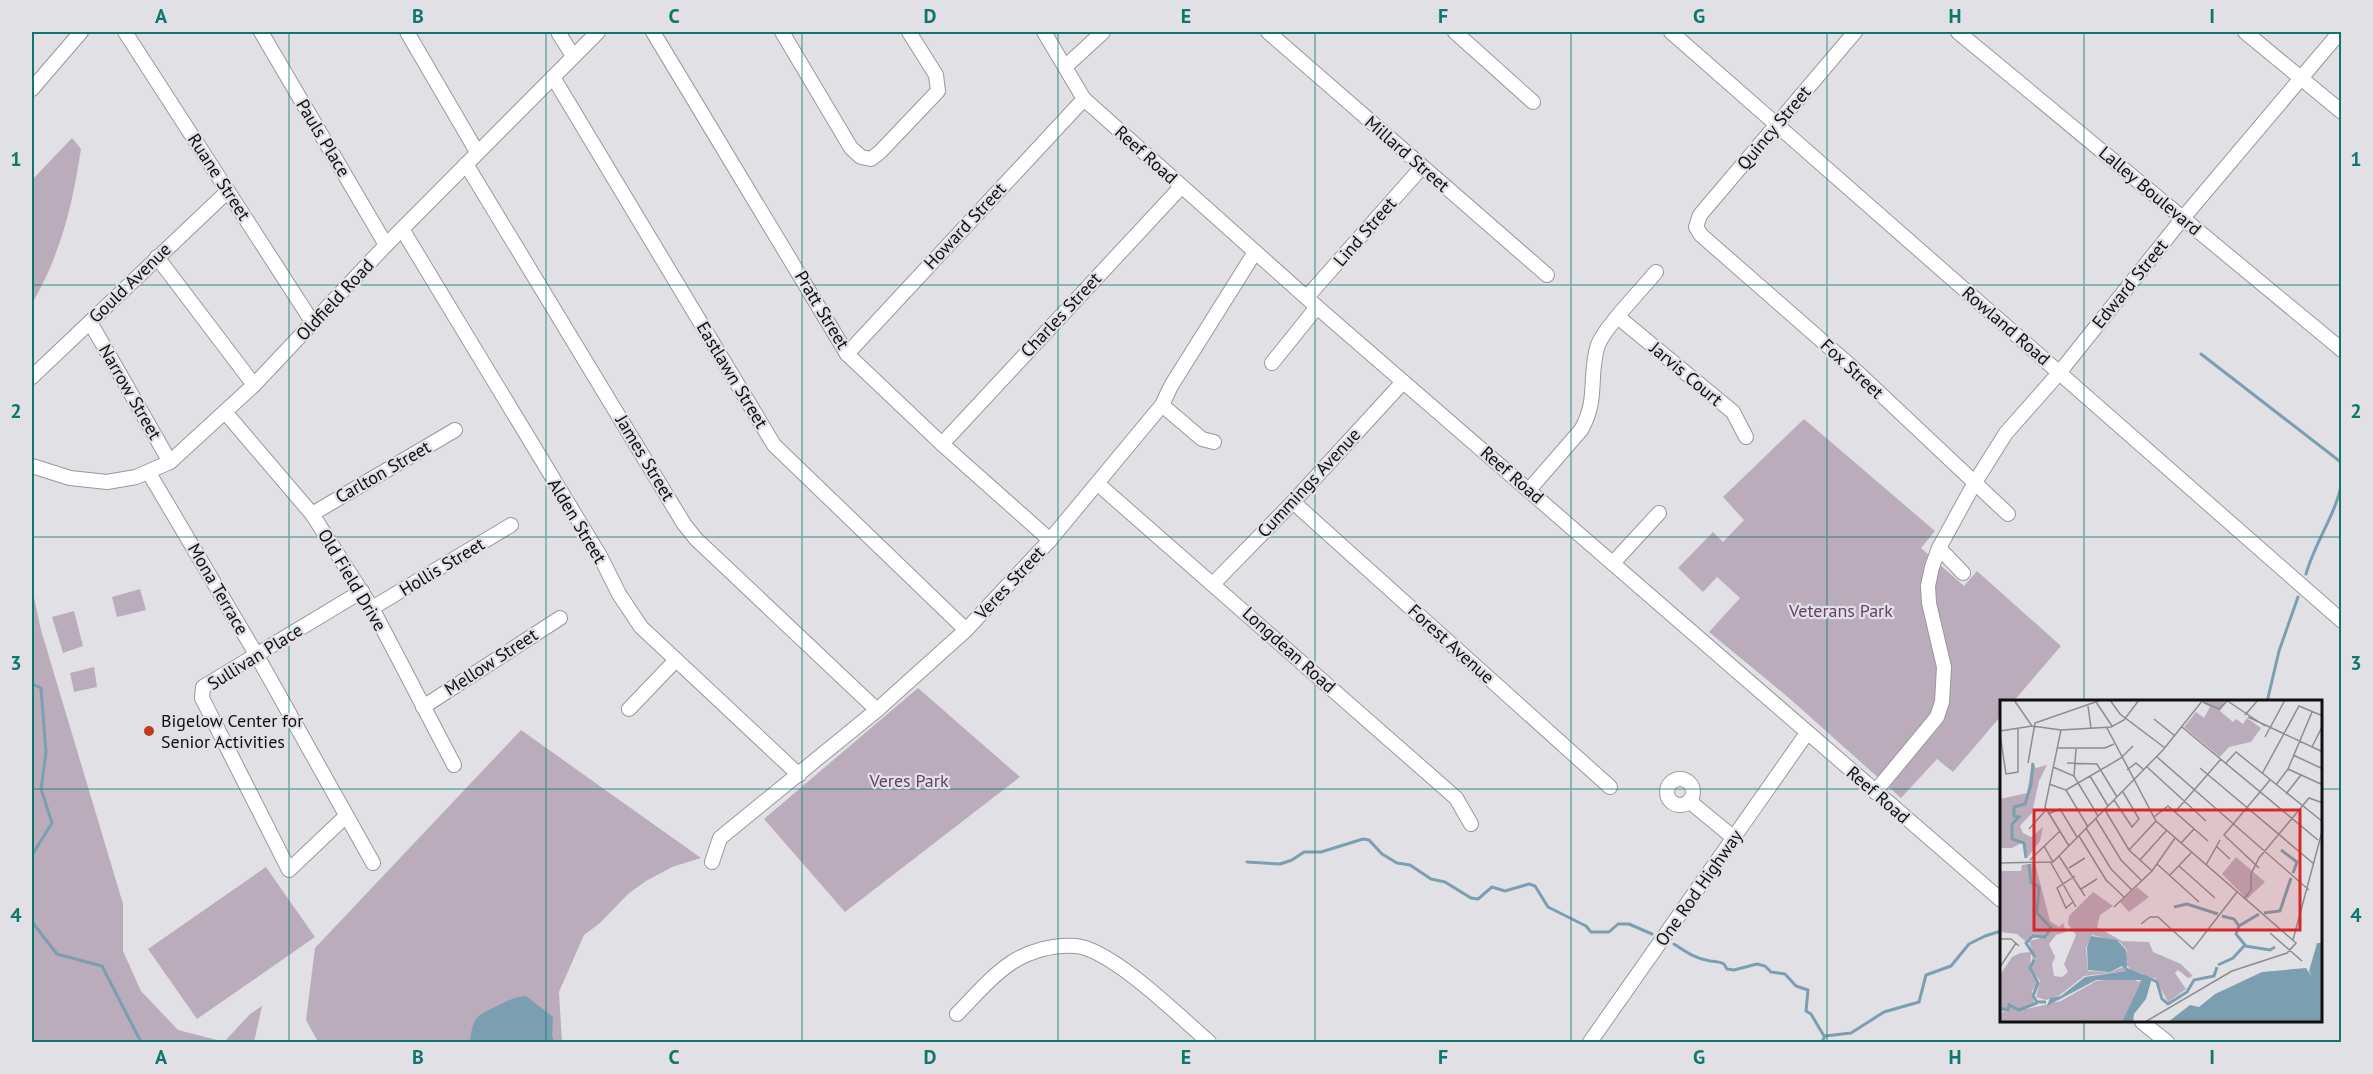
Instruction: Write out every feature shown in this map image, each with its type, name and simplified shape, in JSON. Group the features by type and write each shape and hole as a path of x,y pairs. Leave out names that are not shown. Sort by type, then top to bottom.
{"street":[{"path":"32,89 81,32"},
{"name":"Ruane Street","path":"128,32 313,323"},
{"name":"Pauls Place","path":"261,32 386,244"},
{"path":"407,32 477,152"},
{"path":"558,32 573,57"},
{"name":"Oldfield Road","path":"32,466 70,478 98,482 120,480 149,472 170,462 254,385 386,244 598,32"},
{"name":"Pratt Street","path":"653,32 847,354 942,444 1050,540"},
{"path":"782,32 851,148 861,157 871,159 938,91 936,75 909,32"},
{"name":"Reef Road","path":"1044,32 1084,99 1181,187 1317,308 2000,899"},
{"path":"1065,67 1103,32"},
{"name":"Millard Street","path":"1268,32 1547,275"},
{"path":"1455,32 1533,102"},
{"name":"Rowland Road","path":"1671,32 2342,621"},
{"name":"Quincy Street","path":"1696,227 1700,216 1854,32"},
{"name":"Lalley Boulevard","path":"1958,32 2342,350"},
{"path":"2245,32 2342,112"},
{"name":"Edward Street","path":"1875,792 1937,717 1942,702 1943,659 1929,603 1928,586 1939,549 1974,484 2006,433 2059,373 2183,218 2340,32"},
{"name":"Eastlawn Street","path":"553,77 774,445 966,630"},
{"name":"Howard Street","path":"847,354 1084,99"},
{"name":"James Street","path":"466,164 684,524 696,539 877,710"},
{"name":"Lind Street","path":"1307,297 1422,167"},
{"name":"Charles Street","path":"942,444 1181,187"},
{"name":"Gould Avenue","path":"32,376 228,191"},
{"name":"Fox Street","path":"1696,227 1701,235 1853,368 2008,514"},
{"name":"Alden Street","path":"402,229 600,556 619,594 641,627 799,775"},
{"name":"Veres Street","path":"712,862 720,838 877,710 966,630 1050,540 1162,405 1171,386 1255,252"},
{"path":"157,256 254,385"},
{"path":"1529,490 1581,430 1593,400 1595,358 1599,341 1656,272"},
{"path":"1272,363 1317,308"},
{"name":"Jarvis Court","path":"1618,317 1733,412 1746,437"},
{"name":"Narrow Street","path":"90,322 170,462"},
{"name":"Cummings Avenue","path":"1213,584 1293,502 1403,382"},
{"path":"1162,405 1202,440 1214,442"},
{"name":"Old Field Drive","path":"225,412 312,514 362,591 454,765"},
{"name":"Carlton Street","path":"312,514 455,430"},
{"name":"Mona Terrace","path":"149,472 256,654 373,863"},
{"name":"Longdean Road","path":"1098,484 1456,798 1471,824"},
{"name":"Forest Avenue","path":"1293,502 1610,786"},
{"path":"1613,563 1659,513"},
{"name":"Hollis Street","path":"372,608 512,525"},
{"path":"1939,549 1963,573"},
{"name":"Sullivan Place","path":"346,816 289,870 202,698 203,687 362,591"},
{"name":"Mellow Street","path":"423,707 560,618"},
{"path":"629,709 676,660"},
{"name":"One Rod Highway","path":"1590,1042 1807,733"},
{"path":"1689,801 1734,838"},
{"path":"957,1014 1009,964 1021,957 1044,949 1077,946 1111,961 1209,1042"},
{"path":"2143,1023 2167,1042"}],"green space":[{"path":"72,138 81,149 74,191 58,248 32,304 32,180"},
{"name":"Veterans Park","path":"1804,419 1935,531 1921,548 1964,586 1977,571 2061,646 2015,700 2000,700 2000,717 1953,772 1937,759 1901,798 1789,698 1709,632 1740,598 1717,577 1703,592 1678,568 1713,532 1723,542 1744,520 1723,497"},
{"path":"32,588 41,630 123,904 123,951 141,991 178,1030 217,1040 215,1042 32,1042"},
{"path":"140,589 146,610 117,617 112,597"},
{"path":"74,611 83,646 63,653 52,617"},
{"path":"94,667 97,687 74,692 70,673"},
{"name":"Veres Park","path":"918,688 1020,777 845,912 764,819"},
{"path":"521,730 701,858 672,867 646,881 628,894 600,923 584,935 559,992 562,1042 318,1042 306,1020 315,948"},
{"path":"266,867 315,937 197,1019 148,949"},
{"path":"262,1006 254,1042 224,1042 250,1014"}],"water":[{"path":"526,996 553,1017 554,1042 470,1042 477,1017 509,1000"}],"waterway":[{"path":"2201,354 2342,463"},
{"path":"2306,574 2335,505 2342,482"},
{"path":"2267,700 2279,651 2298,597"},
{"path":"32,684 41,688 46,752 41,789 52,823 32,855"},
{"path":"1247,862 1280,864 1304,852 1321,852 1363,839 1369,840 1382,854 1397,863 1410,865 1431,879 1445,882 1471,898 1478,899 1492,887 1505,891 1529,884 1535,886 1548,907 1586,926 1591,932 1609,932 1618,924 1629,924 1652,934"},
{"path":"32,922 57,954 102,966 141,1042"},
{"path":"1822,1042 1825,1036 1851,1033 1884,1012 1919,1002 1926,975 1951,966 1969,944 2000,931"},
{"path":"1674,944 1696,957 1722,963 1727,969 1734,970 1757,964 1765,966 1771,972 1785,974 1796,986 1808,990 1806,1011 1811,1014 1824,1036"}],"place":[{"name":"Bigelow Center for Senior Activities","path":"149,731"}]}
